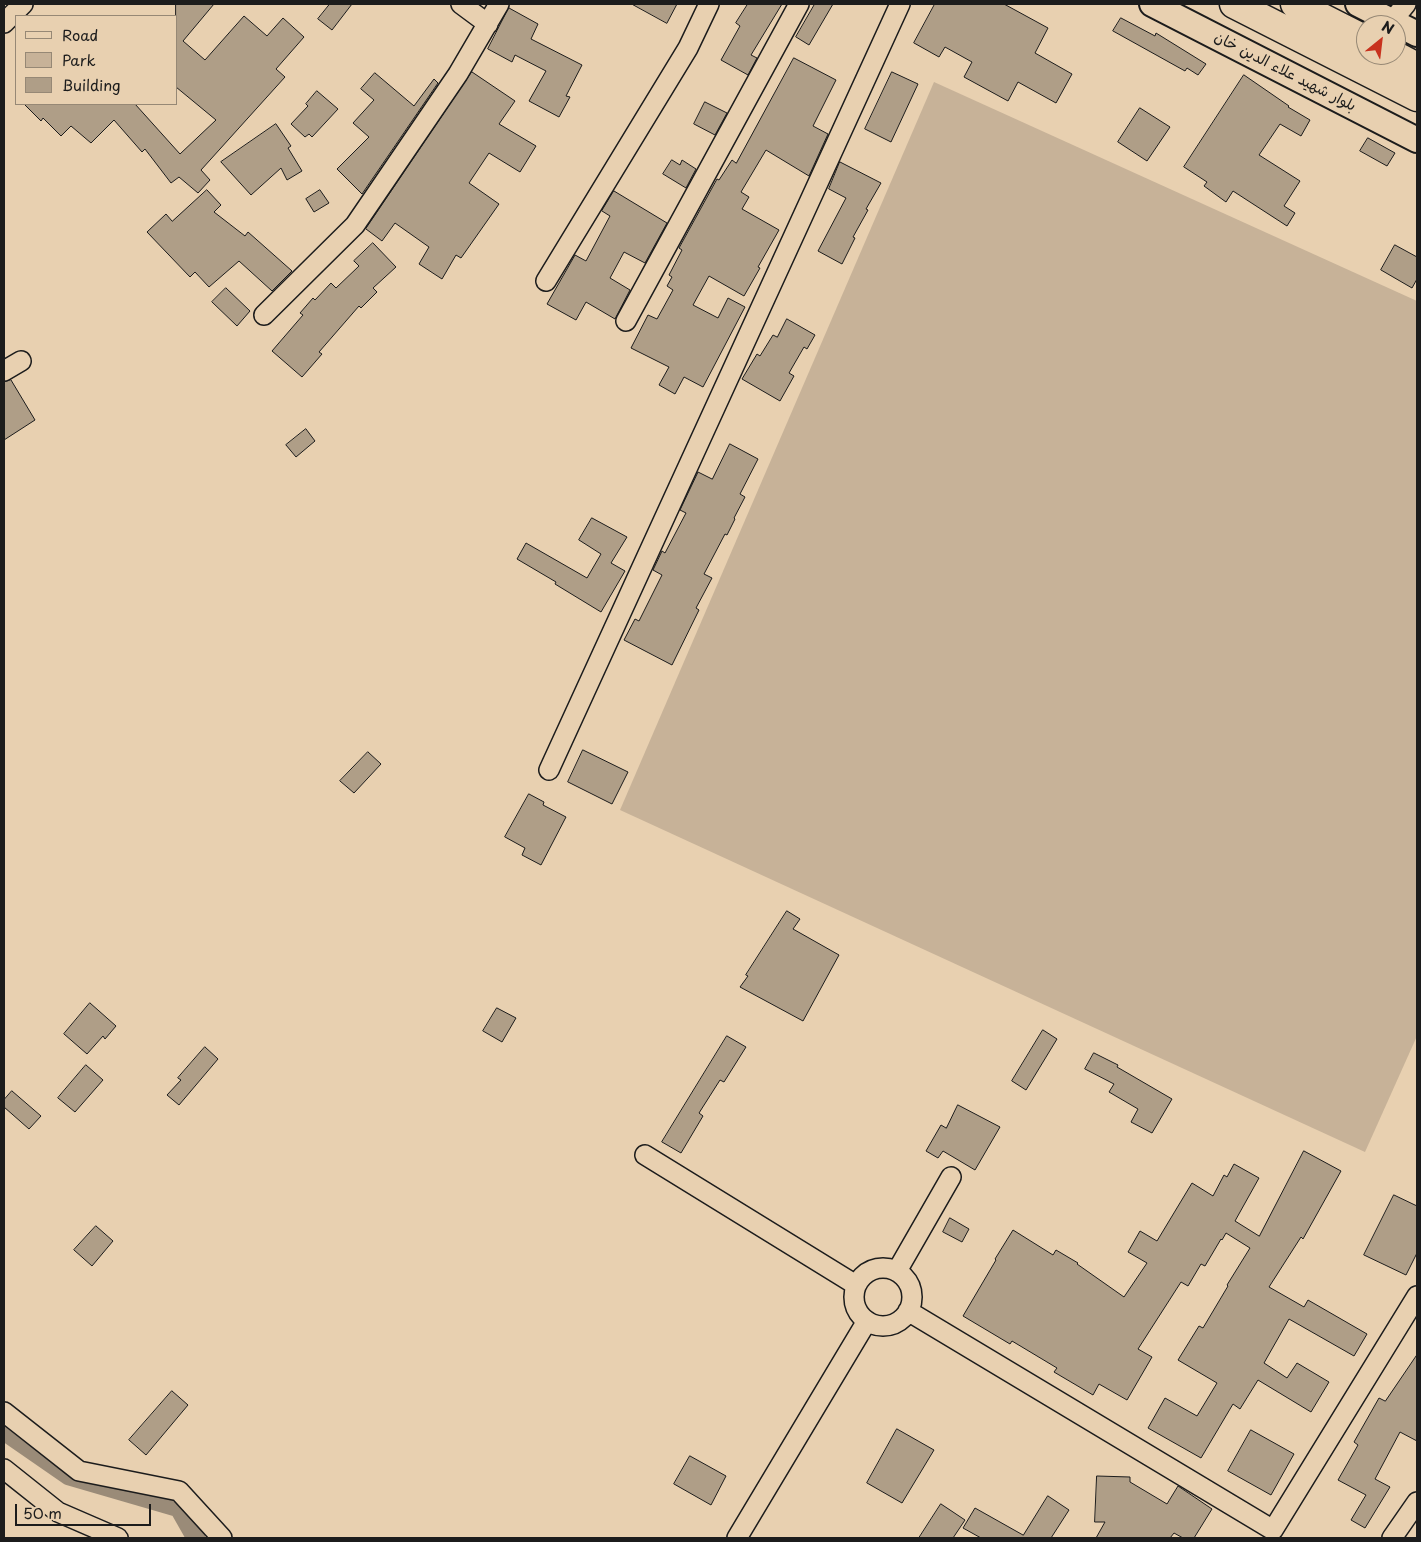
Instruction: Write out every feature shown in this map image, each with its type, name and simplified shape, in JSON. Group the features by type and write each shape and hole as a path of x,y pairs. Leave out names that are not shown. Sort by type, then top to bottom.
{"highway":[{"path":"1234,4 1417,97"},
{"path":"1295,4 1356,35"}],"street":[{"path":"462,4 488,24"},
{"path":"264,315 355,225 458,74 500,4"},
{"path":"546,281 688,48 709,4"},
{"path":"626,321 799,4"},
{"path":"549,770 900,4"},
{"name":"بلوار شهید علاء الدین خان","path":"1152,4 1417,140"},
{"path":"1358,4 1399,13 1417,34"},
{"path":"4,371 21,361"},
{"path":"645,1155 856,1285"},
{"path":"897,1271 951,1177"},
{"path":"888,1268 897,1271 910,1284 912,1302 908,1311 903,1318 886,1326 876,1325 867,1321 859,1314 855,1305 856,1285 861,1277 869,1271 888,1268"},
{"path":"908,1311 1273,1530 1417,1296"},
{"path":"737,1538 867,1321"},
{"path":"4,1412 79,1471 179,1491 222,1538"},
{"path":"4,1469 58,1512 118,1538"},
{"path":"1392,1538 1417,1502"}],"green space":[{"path":"934,82 1417,301 1417,1036 1365,1152 620,810"}],"building":[{"path":"176,4 214,4 183,41 205,60 244,16 267,36 283,18 304,37 276,69 285,77 201,170 210,180 198,193 179,177 171,183 145,149 142,152 114,120 91,143 71,126 61,136 43,118 41,121 25,105 136,105 180,154 216,120 178,89 178,15 176,15"},
{"path":"330,4 352,4 332,30 318,19"},
{"path":"632,4 677,4 667,23"},
{"path":"748,4 782,4 751,55 757,58 748,75 721,60 740,26 736,23"},
{"path":"815,4 833,4 809,45 796,37"},
{"path":"935,4 1004,4 1048,28 1035,53 1072,74 1056,103 1018,82 1008,101 964,77 972,62 945,47 939,57 914,43"},
{"path":"509,8 538,24 531,39 582,65 566,96 570,97 559,117 529,101 546,71 515,55 512,62 488,49"},
{"path":"1121,18 1155,36 1156,33 1206,64 1198,75 1187,68 1185,71 1113,31"},
{"path":"794,58 836,80 813,126 828,134 809,176 766,150 741,192 749,197 742,209 779,230 744,296 709,276 693,305 718,318 728,298 745,307 703,387 684,377 675,394 659,385 669,367 631,348 648,315 657,319 673,290 667,286 672,277 669,275 682,250 679,248 717,179 719,180 732,160 736,163"},
{"path":"472,72 515,101 499,124 536,146 520,172 489,153 469,183 499,204 461,258 456,255 442,279 419,264 429,247 395,223 382,241 366,229"},
{"path":"892,72 918,84 891,142 865,129"},
{"path":"375,73 414,106 434,79 438,83 362,194 337,169 369,137 353,123 374,100 361,89"},
{"path":"1244,75 1288,107 1310,120 1301,136 1280,124 1259,155 1300,181 1284,206 1295,213 1287,226 1233,191 1226,202 1204,186 1207,182 1184,167"},
{"path":"317,91 338,109 312,137 309,134 305,137 291,124 308,106 306,104"},
{"path":"705,102 727,113 715,135 694,124"},
{"path":"1140,108 1170,127 1147,161 1118,142"},
{"path":"276,124 291,146 288,148 302,171 287,180 281,168 251,195 221,162"},
{"path":"1368,138 1395,153 1387,166 1360,151"},
{"path":"672,160 680,165 682,160 696,169 686,188 663,174"},
{"path":"840,162 881,183 866,209 868,210 853,237 855,238 842,264 818,251 846,198 829,189"},
{"path":"207,190 221,205 214,212 245,236 248,232 292,271 272,291 239,261 209,287 195,272 190,277 147,232 166,214 172,221"},
{"path":"320,190 329,203 314,212 306,199"},
{"path":"614,191 667,223 645,263 624,252 610,278 630,290 615,319 586,302 576,320 547,304 575,255 586,261 610,216 602,211"},
{"path":"373,243 396,267 373,288 377,292 361,308 359,306 319,352 322,354 302,377 272,351 303,315 300,313 313,298 315,300 331,283 336,288 359,266 354,261"},
{"path":"1395,245 1417,257 1417,279 1412,288 1381,270"},
{"path":"226,288 250,311 237,326 212,302"},
{"path":"787,319 815,335 807,349 804,347 789,373 794,376 780,401 742,379 757,354 760,356 773,335 777,337"},
{"path":"11,380 35,420 4,440 4,382"},
{"path":"306,429 315,441 296,457 286,445"},
{"path":"730,444 758,459 740,494 745,497 735,519 704,574 712,578 696,608 699,610 672,665 624,640 635,619 639,621 662,575 653,570 662,551 665,553 686,513 680,510 698,472 712,479"},
{"path":"592,518 627,537 611,563 625,571 601,612 517,559 526,543 587,578 601,554 579,540"},
{"path":"583,750 628,772 612,804 568,782"},
{"path":"368,752 381,764 354,793 340,781"},
{"path":"529,794 544,802 543,805 566,817 541,865 522,855 525,848 505,837"},
{"path":"787,911 800,919 793,929 839,955 803,1021 740,987"},
{"path":"90,1003 116,1026 105,1039 103,1036 87,1054 64,1034"},
{"path":"497,1008 516,1018 502,1042 483,1031"},
{"path":"1043,1030 1057,1039 1026,1090 1012,1081"},
{"path":"727,1036 746,1047 724,1082 720,1080 699,1113 703,1116 681,1153 662,1142"},
{"path":"205,1047 218,1059 179,1105 167,1095 181,1080 178,1078"},
{"path":"1094,1053 1118,1065 1117,1067 1172,1099 1152,1133 1131,1122 1138,1109 1109,1092 1114,1084 1085,1069"},
{"path":"86,1065 103,1080 75,1112 58,1098"},
{"path":"12,1091 41,1116 29,1129 4,1107 4,1100"},
{"path":"958,1105 1000,1127 975,1170 943,1151 938,1158 926,1151 941,1125 946,1128"},
{"path":"1304,1151 1341,1171 1303,1239 1301,1237 1269,1287 1304,1307 1308,1300 1367,1334 1354,1356 1289,1319 1264,1363 1287,1378 1297,1363 1329,1382 1311,1412 1258,1380 1240,1409 1233,1404 1201,1458 1148,1428 1165,1398 1197,1416 1217,1383 1178,1360 1199,1326 1203,1328 1250,1248 1226,1233 1205,1266 1201,1264 1188,1286 1181,1282 1138,1349 1152,1357 1127,1400 1099,1384 1093,1395 1054,1372 1057,1368 1012,1341 1010,1344 963,1316 1013,1230 1053,1255 1056,1250 1078,1263 1124,1297 1147,1263 1128,1252 1140,1231 1157,1241 1192,1183 1213,1196 1224,1175 1227,1177 1234,1164 1259,1178 1235,1221 1259,1236"},
{"path":"1394,1195 1417,1206 1417,1253 1406,1275 1364,1255"},
{"path":"950,1218 969,1229 962,1242 943,1232"},
{"path":"96,1226 113,1241 92,1266 74,1250"},
{"path":"1417,1355 1417,1441 1400,1432 1375,1479 1390,1487 1365,1528 1351,1520 1366,1495 1338,1480 1358,1445 1354,1442 1379,1398 1385,1401"},
{"path":"172,1391 188,1405 146,1455 129,1440"},
{"path":"897,1429 934,1450 902,1503 867,1483"},
{"path":"1251,1430 1294,1454 1271,1495 1228,1471"},
{"path":"690,1456 726,1476 711,1505 674,1484"},
{"path":"1097,1476 1130,1477 1130,1482 1167,1504 1178,1486 1212,1509 1194,1538 1183,1538 1174,1533 1170,1538 1096,1538 1105,1522 1095,1522"},
{"path":"1048,1496 1069,1510 1051,1538 981,1538 963,1528 975,1508 1023,1535"},
{"path":"941,1504 965,1520 953,1538 919,1538"}],"waterway":[{"path":"4,1431 69,1476 179,1508 196,1538"}]}
